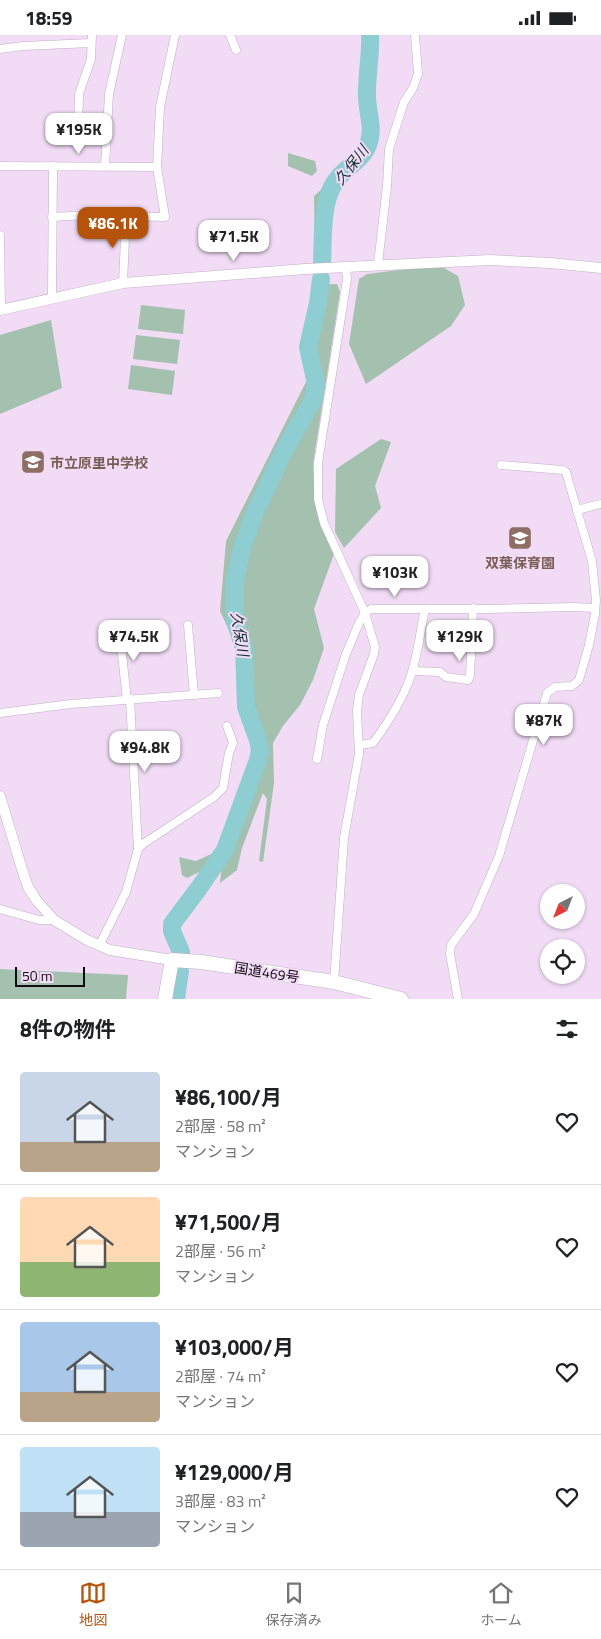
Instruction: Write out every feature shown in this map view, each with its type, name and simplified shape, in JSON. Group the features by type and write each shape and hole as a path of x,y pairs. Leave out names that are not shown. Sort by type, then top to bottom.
{"highway":[{"name":"国道469号","path":"172,960 201,962 334,982 363,994 400,999"},
{"path":"165,999 172,960"}],"street":[{"path":"105,166 109,93 122,35"},
{"path":"52,217 165,217 157,167 160,107 175,35"},
{"path":"230,35 236,50"},
{"path":"378,264 387,186 389,149 399,115 404,102 413,88 418,73 415,35"},
{"path":"0,49 92,39 91,59 79,94 78,129"},
{"path":"0,165 157,167"},
{"path":"52,298 53,166"},
{"path":"123,283 126,216"},
{"path":"0,235 0,309 123,283 378,264 490,260 601,268"},
{"path":"334,982 344,838 357,768 359,745 357,711 359,695 375,647 365,613 324,523 318,499 318,463 346,279 346,267"},
{"path":"458,999 450,954 451,945 474,914 499,856 547,693 556,687 572,686 579,680 598,603 592,561 566,473 563,470 501,465"},
{"path":"577,510 601,504"},
{"path":"317,759 322,725 349,647 365,613 371,609 474,608 598,603"},
{"path":"413,671 440,671 446,677 468,680 470,677 474,608"},
{"path":"359,745 373,743 384,729 406,689 413,671 425,609"},
{"path":"188,625 194,695"},
{"path":"100,946 126,892 138,849 128,699 119,627"},
{"path":"0,713 71,704 218,693"},
{"path":"138,849 214,797 223,788 229,753 234,743 227,726"},
{"path":"0,795 20,866 28,887 37,901 54,920 100,946 120,953 172,960"},
{"path":"0,909 39,920 54,920"}],"green space":[{"path":"288,153 315,161 317,171 312,176 288,166"},
{"path":"329,183 325,262 315,263 314,196"},
{"path":"439,265 458,276 465,305 451,326 366,384 349,344 359,279 367,274"},
{"path":"337,284 340,292 313,464 315,500 321,523 334,554 314,609 324,648 313,680 300,705 283,726 273,743 274,783 263,862 259,861 267,799 263,793 242,848 237,870 220,883 222,865 201,871 187,878 182,875 179,857 196,861 231,845 261,769 255,743 241,711 242,658 220,611 226,541 308,378 304,346 315,285"},
{"path":"141,305 185,310 183,334 138,329"},
{"path":"51,320 62,388 0,414 0,335"},
{"path":"136,335 180,340 177,364 133,359"},
{"path":"131,365 175,371 172,395 128,389"},
{"path":"381,439 391,442 375,486 381,508 344,548 335,532 336,469"},
{"path":"0,969 128,975 126,999 0,999"}],"waterway":[{"name":"久保川","path":"322,264 325,210 330,190 339,177 362,156 370,139 367,92 370,35"},
{"name":"久保川","path":"181,952 172,931 172,924 225,850 258,760 260,750 258,740 246,707 244,648 235,621 235,581 242,548 254,515 283,453 314,398 316,384 308,347 318,303 321,279"},
{"name":"久保川","path":"176,999 180,970"}],"place":[{"name":"市立原里中学校","path":"33,462"},
{"name":"双葉保育園","path":"520,538"}]}
